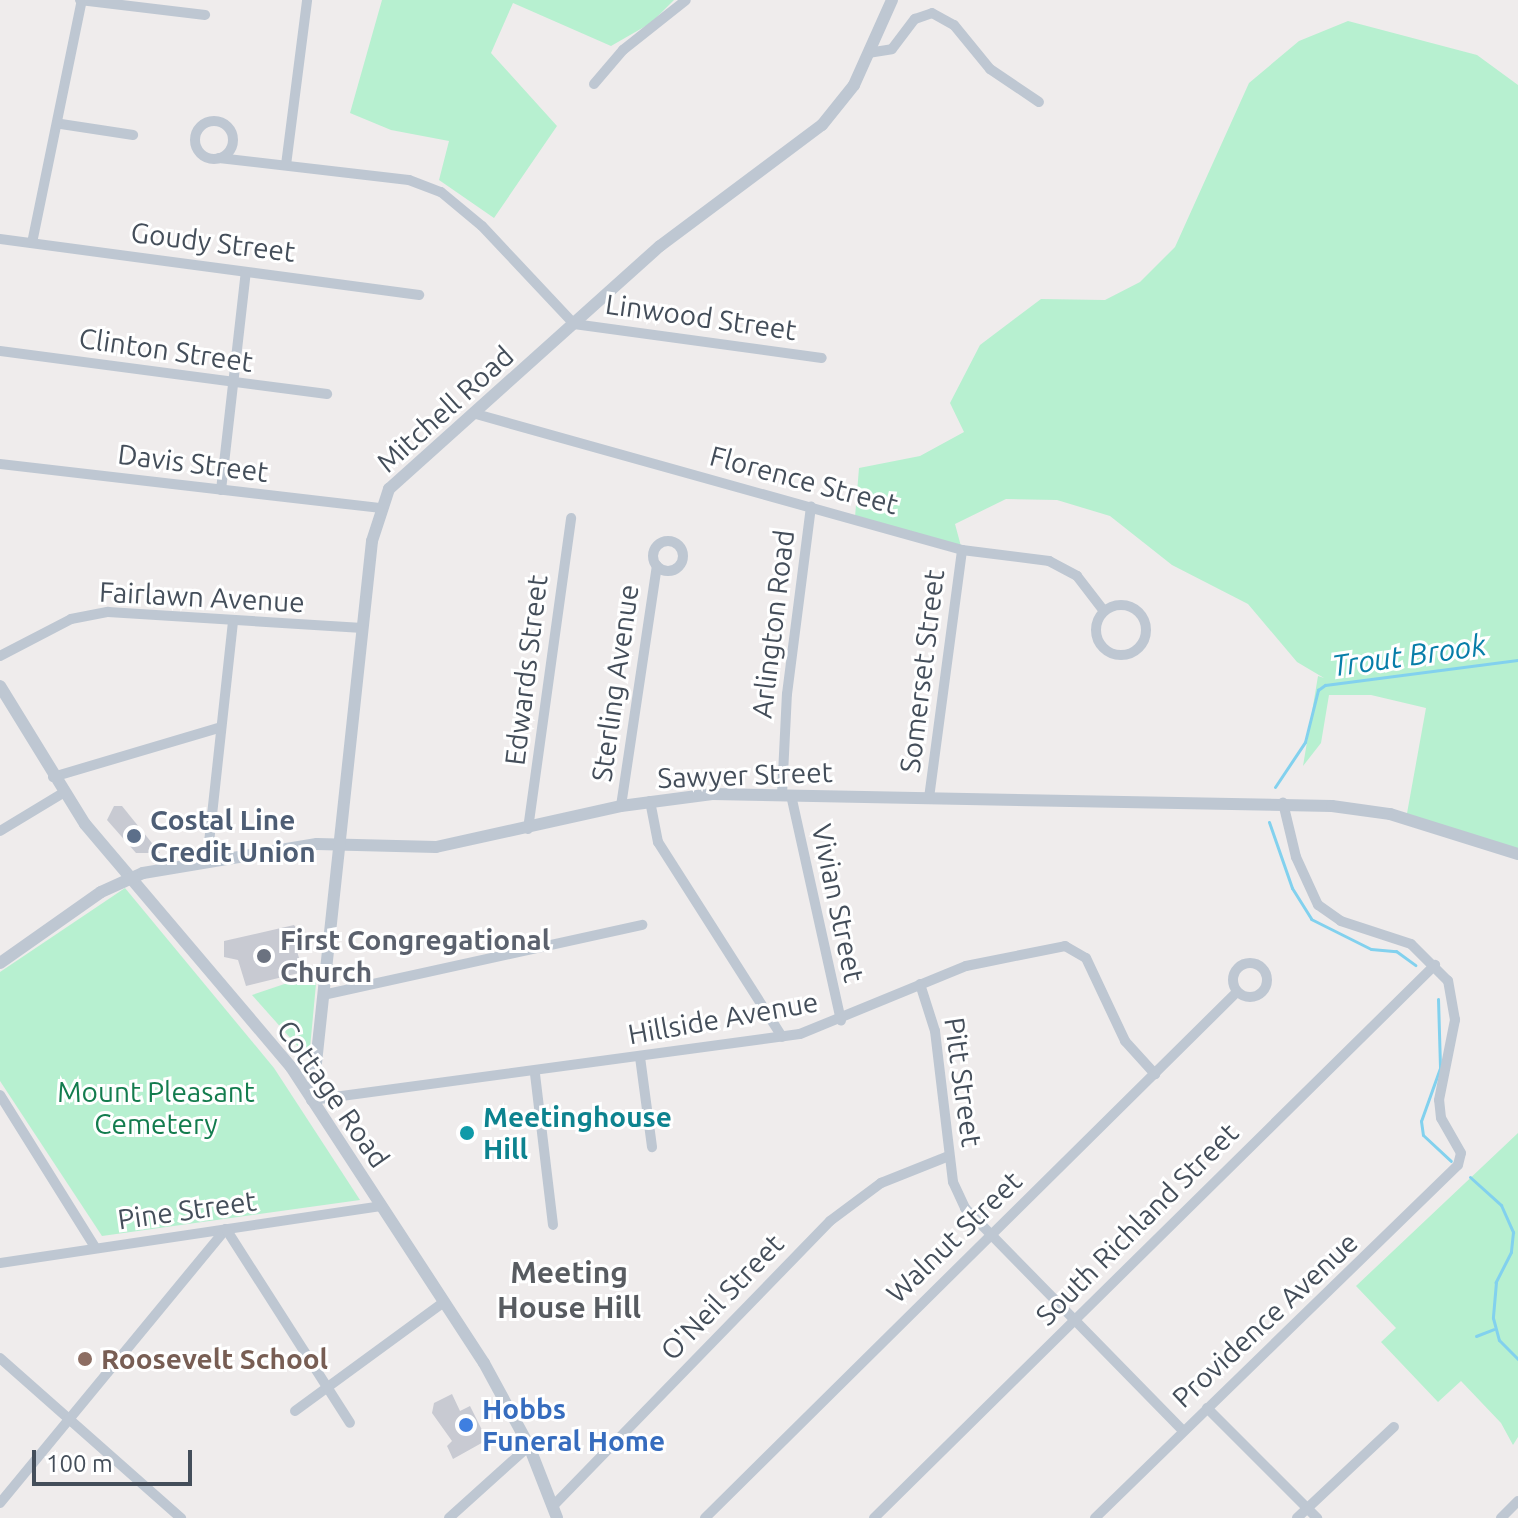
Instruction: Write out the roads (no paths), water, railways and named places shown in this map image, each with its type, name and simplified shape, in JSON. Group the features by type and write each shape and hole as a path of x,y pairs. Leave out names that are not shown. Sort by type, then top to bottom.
{"street":[{"path":"32,243 61,124 81,0 205,15"},
{"path":"286,165 307,0"},
{"path":"594,84 623,50 686,0"},
{"name":"Mitchell Road","path":"312,1100 362,628 379,508 398,480 476,414 660,246 822,125 854,85 892,0"},
{"path":"868,53 892,49 915,19 932,13 954,25 990,69 1039,102"},
{"path":"254,162 218,120 200,126 197,150 219,158 409,180 441,192 482,226 574,324"},
{"path":"61,124 133,135"},
{"path":"219,158 234,139"},
{"name":"Goudy Street","path":"0,239 419,295"},
{"path":"221,490 246,272"},
{"name":"Linwood Street","path":"574,324 822,358"},
{"name":"Clinton Street","path":"0,351 327,394"},
{"name":"Florence Street","path":"476,414 962,550 1059,565 1104,611"},
{"name":"Davis Street","path":"0,464 379,508"},
{"name":"Arlington Road","path":"786,795 787,694 811,507"},
{"name":"Edwards Street","path":"528,829 571,518"},
{"name":"Somerset Street","path":"929,798 962,550"},
{"name":"Sterling Avenue","path":"621,806 657,566"},
{"path":"1118,604 1137,610 1147,629 1141,646 1120,655 1103,648 1096,632 1104,611 1118,604"},
{"name":"Fairlawn Avenue","path":"0,656 95,613 362,628"},
{"path":"207,861 218,728 233,621"},
{"name":"Cottage Road","path":"0,686 63,793 312,1100 444,1302 529,1446 557,1518"},
{"path":"53,777 218,728"},
{"path":"0,831 63,793"},
{"name":"Sawyer Street","path":"0,963 129,876 207,861 339,845 436,847 650,801 786,795 1283,803 1390,814 1518,854"},
{"name":"Vivian Street","path":"786,795 841,1021"},
{"path":"650,801 658,842 782,1037"},
{"path":"1283,803 1296,857 1318,905 1341,921 1411,944 1435,965"},
{"path":"323,995 642,925"},
{"name":"Hillside Avenue","path":"312,1100 535,1074 782,1037 841,1021 966,966 1065,946 1077,950 1125,1041 1155,1074"},
{"name":"Providence Avenue","path":"1095,1518 1434,1194 1461,1153 1441,1118 1455,1000 1435,965"},
{"name":"South Richland Street","path":"874,1518 1435,965"},
{"name":"Pitt Street","path":"920,984 935,1031 949,1156 965,1208 1183,1431"},
{"name":"Walnut Street","path":"705,1518 1237,992"},
{"path":"640,1057 652,1147"},
{"path":"535,1074 553,1225"},
{"path":"0,1095 95,1247"},
{"name":"O'Neil Street","path":"554,1505 830,1221 881,1183 949,1156"},
{"name":"Pine Street","path":"0,1263 381,1206"},
{"path":"0,1503 70,1422 226,1229 350,1423"},
{"path":"295,1411 444,1302"},
{"path":"0,1358 176,1516"},
{"path":"1207,1408 1317,1518"},
{"path":"1297,1518 1394,1427"},
{"path":"449,1518 529,1446"},
{"path":"1501,1518 1518,1501"}],"waterway":[{"name":"Trout Brook","path":"1275,787 1305,742 1318,690 1325,685 1518,660"},
{"name":"Trout Brook","path":"1269,822 1292,888 1311,919 1371,949 1396,951 1415,965"},
{"name":"Trout Brook","path":"1438,999 1440,1068 1421,1121 1423,1135 1451,1161"},
{"name":"Trout Brook","path":"1470,1177 1501,1205 1513,1232 1511,1252 1496,1282 1493,1318 1499,1340 1518,1359"},
{"path":"1476,1336 1494,1329"}],"place":[{"name":"Costal Line Credit Union","path":"134,836"},
{"name":"First Congregational Church","path":"264,956"},
{"name":"Meetinghouse Hill","path":"467,1133"},
{"name":"Roosevelt School","path":"85,1359"},
{"name":"Hobbs Funeral Home","path":"466,1425"}],"district":[{"name":"Meeting House Hill","path":"569,1289"}],"park label":[{"name":"Mount Pleasant Cemetery","path":"156,1108"}]}
